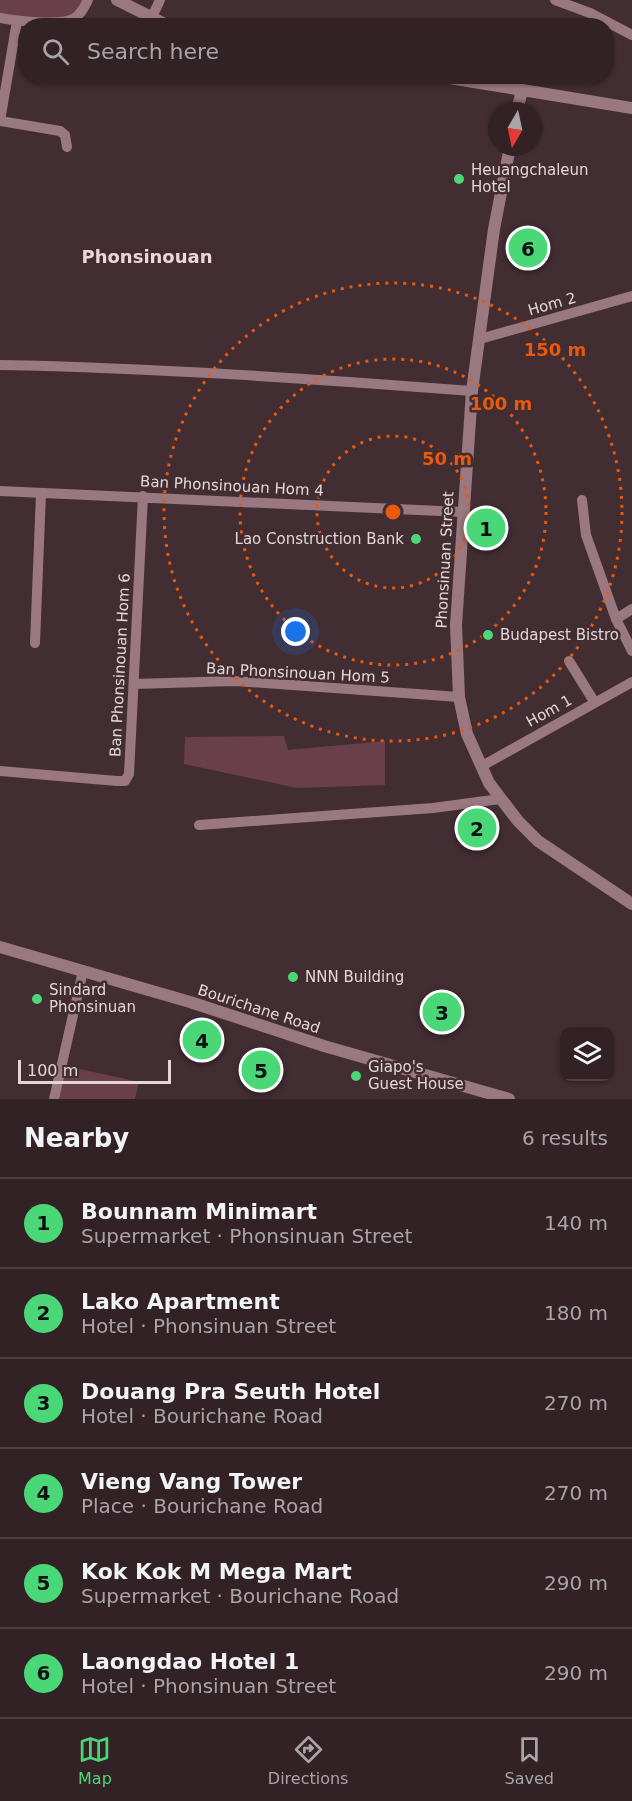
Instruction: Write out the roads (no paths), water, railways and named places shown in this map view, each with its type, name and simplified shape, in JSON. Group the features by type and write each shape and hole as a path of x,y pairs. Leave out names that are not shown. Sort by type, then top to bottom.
{"street":[{"path":"75,18 88,0"},
{"path":"117,0 152,18 160,0"},
{"path":"555,0 600,18"},
{"path":"0,18 17,21 0,121 60,131 65,135 67,147"},
{"path":"614,26 632,35"},
{"path":"486,84 632,108"},
{"path":"520,102 522,90"},
{"name":"Phonsinuan Street","path":"508,156 494,229 472,391 456,625 459,697 467,734 489,783 518,821 538,841 632,904"},
{"name":"Hom 2","path":"480,339 632,296"},
{"path":"0,365 307,378 472,391"},
{"name":"Ban Phonsinouan Hom 4","path":"0,491 462,512"},
{"path":"35,644 41,493"},
{"name":"Ban Phonsinouan Hom 6","path":"0,771 125,781 129,774 143,496"},
{"path":"582,500 586,535 616,619 632,651"},
{"path":"616,619 632,609"},
{"path":"569,661 595,703"},
{"name":"Ban Phonsinouan Hom 5","path":"134,684 235,681 459,697"},
{"name":"Hom 1","path":"482,766 632,682"},
{"path":"199,825 433,808 500,799"},
{"name":"Bourichane Road","path":"0,947 509,1099"},
{"path":"54,1099 83,971"}],"place":[{"name":"Heuangchaleun Hotel","path":"459,179"},
{"name":"Laongdao Hotel 1","path":"528,248"},
{"name":"Bounnam Minimart","path":"486,528"},
{"name":"Lao Construction Bank","path":"416,539"},
{"name":"Budapest Bistro","path":"488,635"},
{"name":"Lako Apartment","path":"477,828"},
{"name":"NNN Building","path":"293,977"},
{"name":"Sindard Phonsinuan","path":"37,999"},
{"name":"Douang Pra Seuth Hotel","path":"442,1012"},
{"name":"Vieng Vang Tower","path":"202,1040"},
{"name":"Kok Kok M Mega Mart","path":"261,1070"},
{"name":"Giapo's Guest House","path":"356,1076"}],"district":[{"name":"Phonsinouan","path":"147,256"}]}
